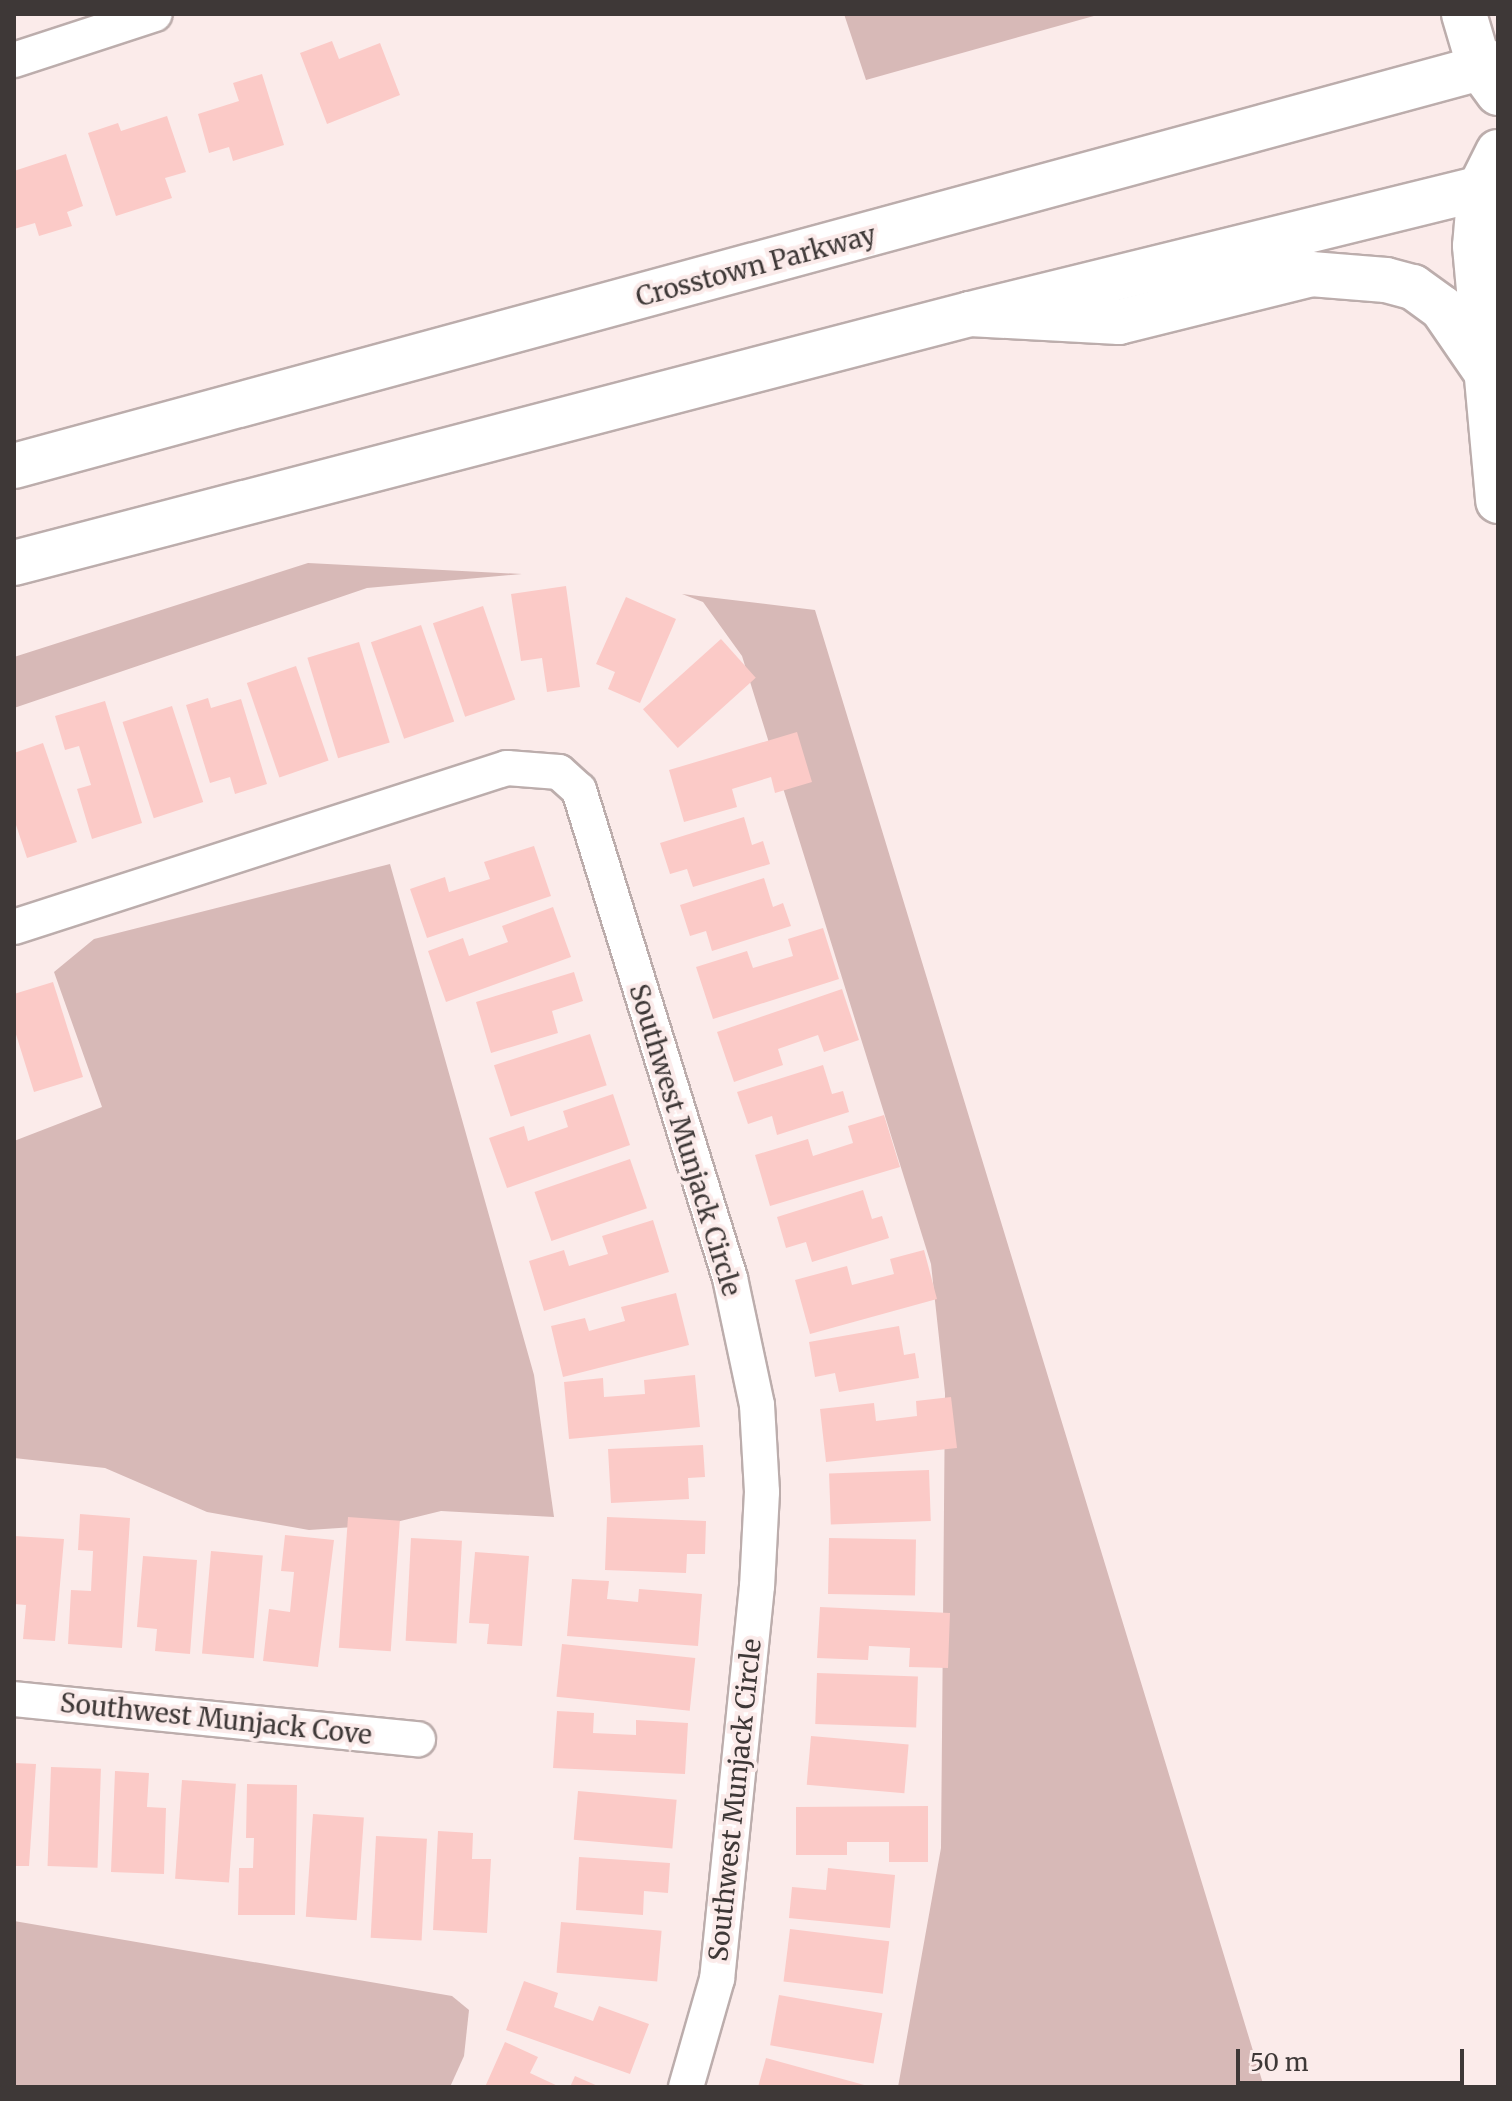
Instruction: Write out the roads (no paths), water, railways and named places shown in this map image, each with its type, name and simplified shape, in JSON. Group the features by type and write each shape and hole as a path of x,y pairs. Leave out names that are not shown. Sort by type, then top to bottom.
{"main road":[{"path":"1464,14 1492,75"},
{"name":"Crosstown Parkway","path":"14,466 969,209 1176,146 1492,75"},
{"path":"14,563 1492,175 1475,246 1498,501"},
{"path":"970,314 1119,322 1311,274 1386,280 1413,287 1442,308 1488,375"}],"street":[{"path":"14,60 155,14"},
{"name":"Southwest Munjack Circle","path":"14,927 507,768 559,772 579,790 730,1278 757,1405 762,1492 757,1586 717,1979 686,2087"},
{"name":"Southwest Munjack Cove","path":"14,1699 418,1739"}]}
